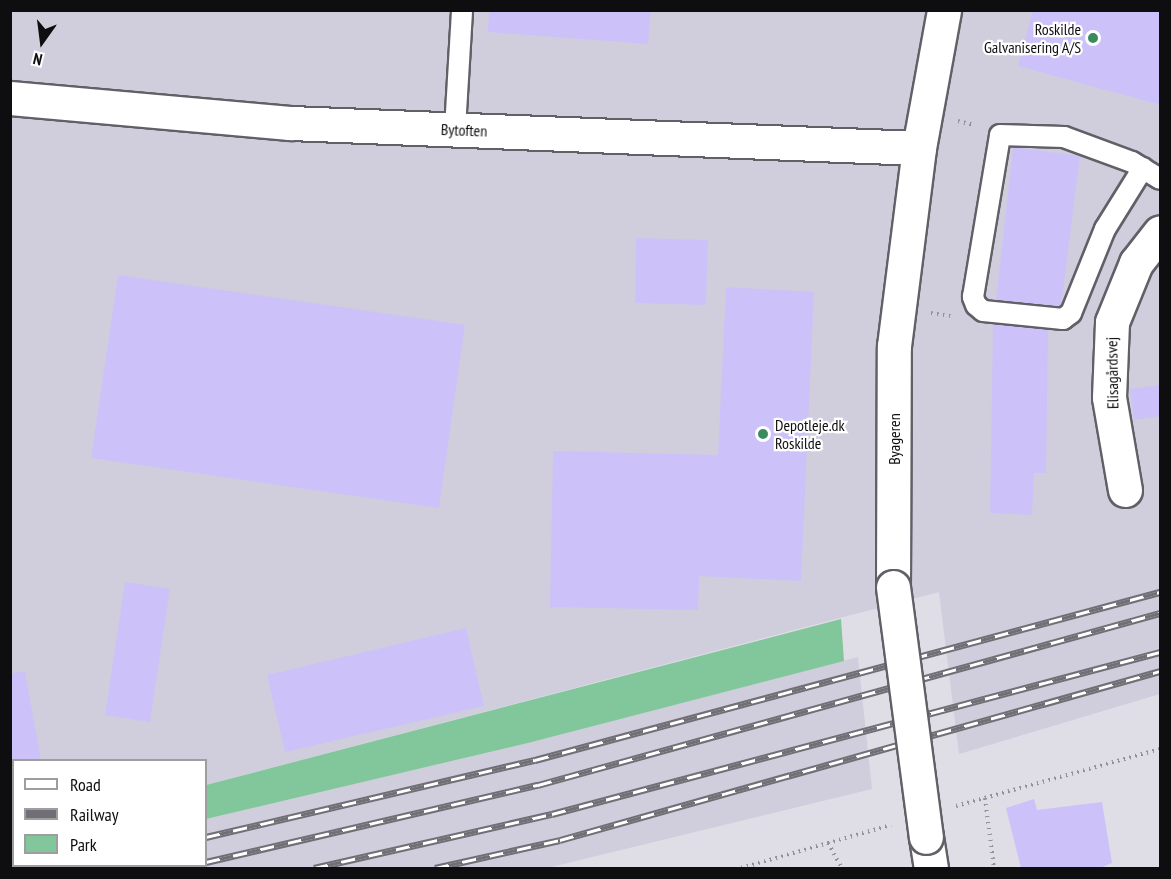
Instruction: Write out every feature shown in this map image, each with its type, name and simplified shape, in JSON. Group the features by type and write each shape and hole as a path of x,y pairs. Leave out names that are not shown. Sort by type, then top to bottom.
{"street":[{"name":"Byageren","path":"929,853 893,587 899,309 920,148 944,10"},
{"name":"Bytoften","path":"10,98 290,123 920,148"},
{"name":"Elisagårdsvej","path":"1125,490 1109,397 1112,322 1136,263 1161,232"}],"lane":[{"path":"455,129 462,10"},
{"path":"1143,168 1105,229 1071,313 1063,319 983,311 976,305 974,286 1000,135 1064,137 1143,168 1161,179"}],"path":[{"path":"925,115 1000,135"},
{"path":"899,309 950,316 976,305"},
{"path":"985,798 994,868"},
{"path":"828,843 842,868"}],"shaded area":[{"path":"11,11 1160,11 1160,694 959,754 939,592 207,785 207,759 12,759 11,826"},
{"path":"858,657 872,789 547,868 11,868 12,862 12,867 207,867 207,819 528,743"}],"green space":[{"path":"841,619 844,661 528,743 207,819 207,785"}],"building":[{"path":"489,10 651,10 648,44 488,32"},
{"name":"Roskilde Galvanisering A/S","path":"1033,10 1161,10 1161,105 1018,66"},
{"path":"1013,147 1080,156 1061,306 996,300"},
{"path":"636,238 708,240 706,305 635,303"},
{"path":"118,275 465,325 439,508 91,458"},
{"path":"726,287 814,292 801,581 699,576 698,610 550,607 553,451 718,455"},
{"path":"993,324 1048,330 1046,473 1034,473 1032,515 990,513"},
{"path":"1161,385 1161,416 1134,420 1130,389"},
{"path":"125,582 170,589 150,722 105,715"},
{"path":"466,628 484,706 285,752 267,675"},
{"path":"25,672 41,759 10,760 10,673"},
{"path":"1034,799 1037,810 1102,802 1112,863 1100,868 1021,868 1006,808"}],"railway":[{"path":"207,837 535,760 1160,592"},
{"path":"207,862 538,785 1160,613"},
{"path":"314,868 552,814 1160,652"},
{"path":"435,868 560,840 1160,671"},
{"path":"61,868 69,867"},
{"path":"178,868 184,867"}],"place":[{"name":"Roskilde Galvanisering A/S","path":"1093,38"},
{"name":"Depotleje.dk Roskilde","path":"763,434"}]}
